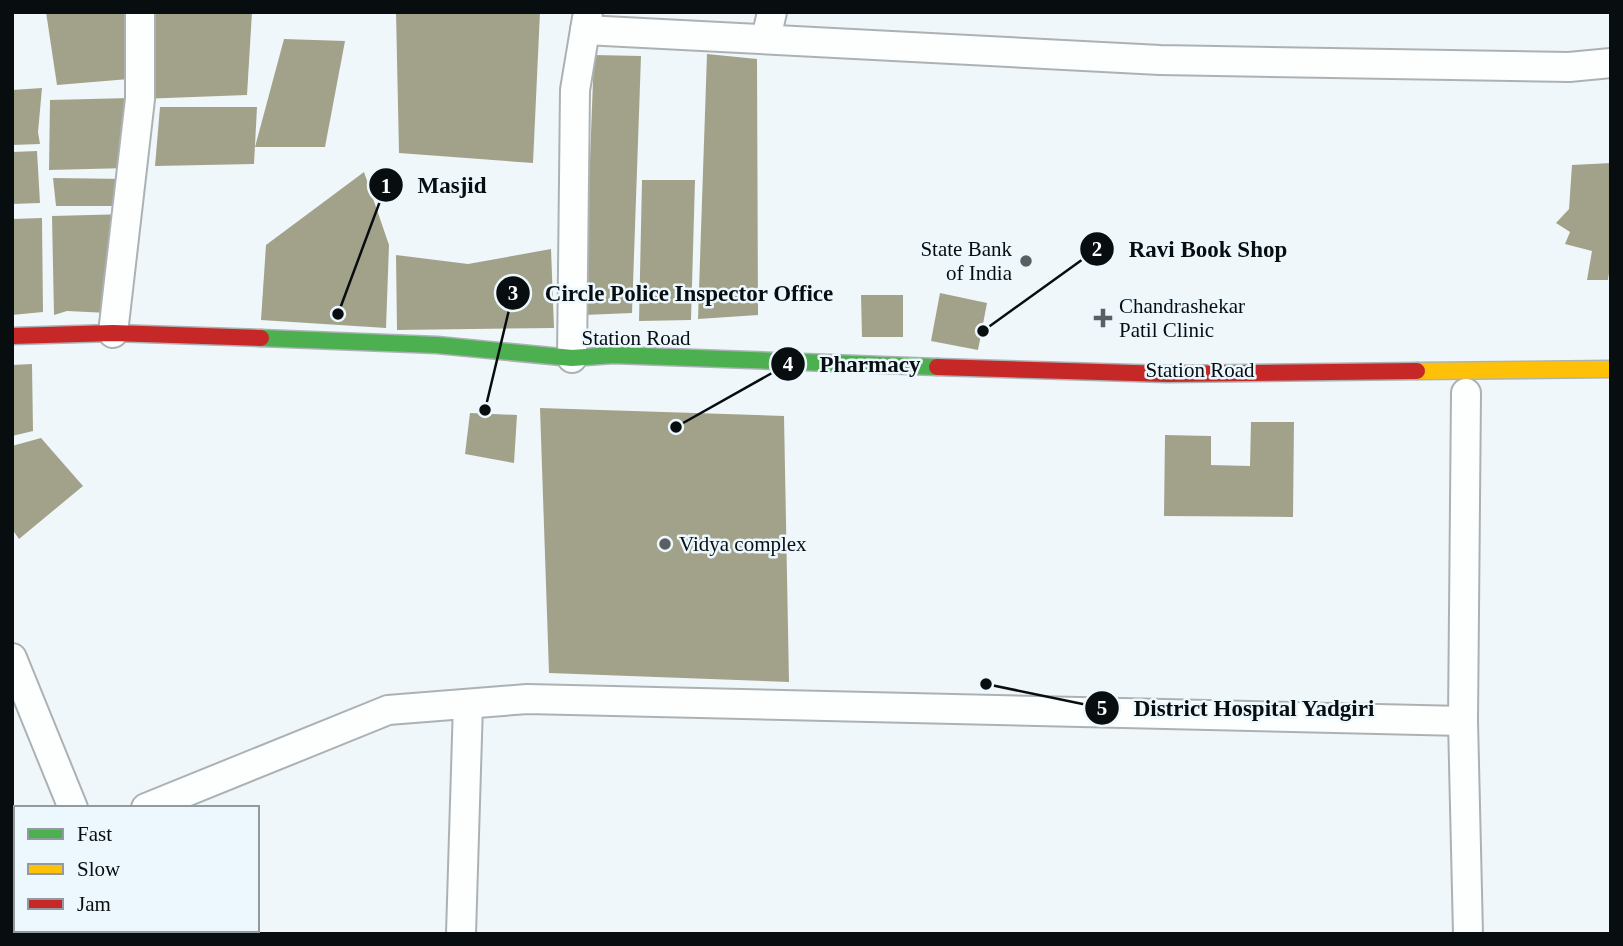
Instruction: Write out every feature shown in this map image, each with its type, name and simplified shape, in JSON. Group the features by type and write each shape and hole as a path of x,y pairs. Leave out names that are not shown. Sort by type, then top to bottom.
{"street":[{"path":"113,333 140,99 141,12"},
{"path":"766,39 772,12"},
{"path":"12,336 113,333 437,345 572,358 575,90 586,21 766,39 1160,60 1569,66 1611,63"},
{"name":"Station Road","path":"572,358 613,355 1167,374 1611,369"},
{"name":"Station Road","path":"572,358 616,372"},
{"path":"1466,393 1463,722 1468,934"},
{"path":"12,658 72,806"},
{"path":"151,806 388,710 527,699 1463,722"},
{"path":"461,934 468,704"}],"building":[{"path":"46,12 127,12 129,79 57,85"},
{"path":"153,12 252,12 247,95 140,99"},
{"path":"396,12 540,12 533,163 399,153"},
{"path":"284,39 345,41 325,147 255,147"},
{"path":"707,54 757,59 758,315 698,319"},
{"path":"594,55 641,56 632,313 584,315"},
{"path":"42,88 38,132 40,144 12,145 12,90"},
{"path":"130,98 129,168 49,170 50,100"},
{"path":"160,107 257,107 254,164 155,166"},
{"path":"37,151 40,203 12,204 12,152"},
{"path":"1611,163 1611,260 1608,280 1587,280 1592,251 1565,244 1570,232 1556,223 1569,209 1572,165"},
{"path":"364,172 389,245 386,328 261,320 266,245"},
{"path":"53,178 128,179 128,206 56,206"},
{"path":"642,180 695,180 691,320 639,321"},
{"path":"128,214 129,314 67,311 54,315 52,216"},
{"path":"42,218 43,312 12,315 12,219"},
{"path":"551,249 554,328 397,330 396,255 468,264"},
{"path":"940,293 987,303 978,350 931,341"},
{"path":"861,295 903,295 903,337 862,337"},
{"path":"32,364 33,431 12,436 12,365"},
{"name":"Vidya complex","path":"540,408 784,416 789,682 549,673"},
{"path":"470,413 517,415 514,463 465,454"},
{"path":"1251,422 1294,422 1293,517 1164,516 1165,435 1211,436 1211,465 1250,466"},
{"path":"41,438 83,486 19,539 12,529 12,446"}],"traffic: fast":[{"path":"261,338 437,345 572,358 613,355 937,367"}],"traffic: slow":[{"path":"1417,371 1611,369"}],"traffic: jam":[{"path":"12,336 113,333 261,338"},
{"path":"937,367 1167,374 1417,371"}],"place":[{"name":"State Bank of India","path":"1026,261"},
{"name":"Masjid","path":"338,314"},
{"name":"Chandrashekar Patil Clinic","path":"1103,318"},
{"name":"Ravi Book Shop","path":"983,331"},
{"name":"Circle Police Inspector Office","path":"485,410"},
{"name":"Pharmacy","path":"676,427"},
{"name":"Vidya complex","path":"665,544"},
{"name":"District Hospital Yadgiri","path":"986,684"}]}
